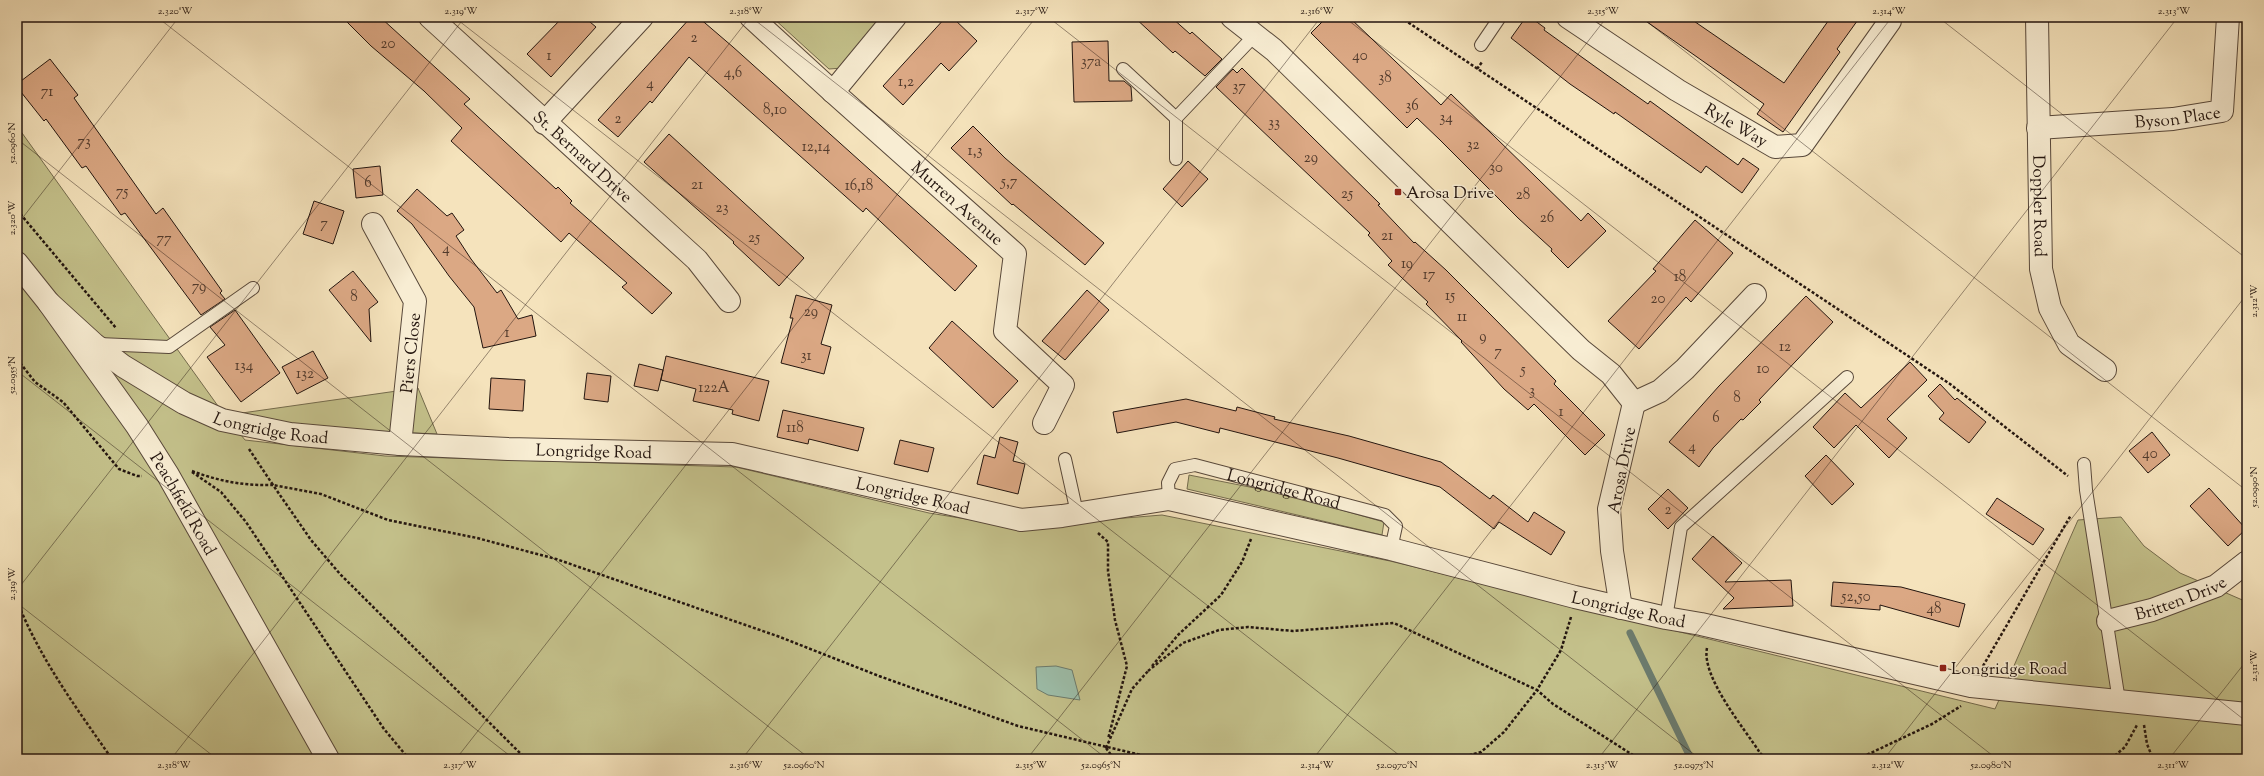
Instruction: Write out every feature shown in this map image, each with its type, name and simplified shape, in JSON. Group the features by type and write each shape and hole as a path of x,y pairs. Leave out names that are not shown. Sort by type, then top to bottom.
{"street":[{"name":"St. Bernard Drive","path":"430,17 544,123 696,260 729,301"},
{"path":"544,123 642,17"},
{"name":"Murren Avenue","path":"751,17 833,92 1016,254 1005,331 1063,385 1044,423"},
{"path":"833,92 895,17"},
{"name":"Arosa Drive","path":"1232,17 1274,50 1581,350 1611,374 1634,403"},
{"name":"Ryle Way","path":"1568,17 1677,90 1775,146 1802,145 1890,19"},
{"name":"Doppler Road","path":"2037,17 2038,128 2042,269 2050,308 2069,344 2105,370"},
{"name":"Byson Place","path":"2038,128 2165,119 2222,111 2228,17"},
{"name":"Piers Close","path":"373,224 415,301 400,444"},
{"name":"Peachfield Road","path":"17,263 49,303 137,426 168,475 328,759"},
{"name":"Arosa Drive","path":"1634,403 1660,391 1685,370 1755,295"},
{"name":"Longridge Road","path":"49,303 94,344 123,366 184,403 222,420 290,434 400,444 508,449 732,454 1021,520 1169,499 1391,549 1621,608 1712,626 1971,686 2247,714"},
{"name":"Arosa Drive","path":"1621,608 1612,551 1610,509 1634,403"},
{"name":"Britten Drive","path":"2108,622 2152,610 2216,586 2247,562"}],"lane":[{"path":"1481,45 1500,17"},
{"path":"1176,159 1176,118 1255,35"},
{"path":"1123,69 1176,118"},
{"path":"94,344 134,347 169,347 253,288"},
{"path":"1666,618 1681,527 1847,377"},
{"path":"1065,459 1077,513"},
{"path":"2084,464 2086,490 2108,622 2119,701"},
{"name":"Longridge Road","path":"1169,499 1168,483 1175,469 1194,465 1385,515 1396,526 1391,549"}],"path":[{"path":"1400,17 1950,384 2086,490 1971,686 1966,703 1932,724 1858,759"},
{"path":"17,210 106,317 134,347"},
{"path":"231,422 311,540 340,574 526,759"},
{"path":"189,470 221,492 246,522 384,729 409,759"},
{"path":"274,485 321,494 388,520 477,538 556,558 780,637 879,676 1018,726 1106,748 1158,759"},
{"path":"1106,748 1132,689 1178,635 1221,595 1242,562 1259,520"},
{"path":"1097,532 1108,542 1108,571 1115,620 1127,666 1106,748"},
{"path":"1456,759 1481,752 1499,737 1537,690 1561,650 1575,597"},
{"path":"17,601 26,624 57,680 112,759"},
{"path":"1148,671 1183,643 1220,630 1248,627 1293,631 1394,624 1537,690 1553,704 1639,759"},
{"path":"1712,626 1706,652 1718,692 1760,753 1767,759"},
{"path":"2111,759 2125,747 2139,722"},
{"path":"1106,748 1114,759"}],"shaded area":[{"path":"772,17 887,17 843,68 829,69"},
{"path":"17,126 218,406 245,440 385,456 736,467 929,513 1016,527 1162,515 1390,561 1995,709 2078,520 2121,517 2144,546 2180,573 2247,602 2247,759 17,759"},
{"path":"418,388 437,434 332,429 255,419 242,413"},
{"path":"1189,475 1285,494 1384,522 1382,535 1187,489"},
{"path":"1056,666 1072,670 1080,700 1048,695 1037,689 1036,667"}],"building":[{"path":"342,17 380,17 470,99 464,104 556,189 558,187 572,201 570,203 672,293 652,314 622,287 627,283 569,233 561,242 451,141 462,128 424,91 371,46"},
{"path":"563,17 584,17 596,27 551,77 527,54"},
{"path":"691,17 698,17 733,47 977,266 955,291 866,208 863,212 689,57 652,103 650,101 618,137 598,120"},
{"path":"946,17 952,17 977,41 949,71 941,63 903,105 883,86"},
{"path":"1134,17 1171,17 1190,34 1192,32 1222,59 1205,76 1175,51 1173,53"},
{"path":"1327,17 1349,17 1441,105 1451,94 1581,221 1588,213 1606,231 1568,268 1551,251 1552,249 1518,218 1417,118 1407,128 1311,33"},
{"path":"1526,17 1530,17 1545,28 1544,30 1604,73 1648,104 1650,101 1738,165 1743,158 1759,169 1742,193 1706,166 1701,173 1615,112 1614,114 1570,84 1511,38"},
{"path":"1640,17 1688,17 1784,83 1831,17 1860,17 1837,49 1840,52 1783,132 1757,114 1764,104"},
{"path":"1108,41 1109,81 1124,81 1131,87 1132,101 1074,102 1072,42"},
{"path":"50,59 78,95 74,98 156,214 163,208 222,291 220,293 225,299 201,315 125,213 121,215 86,166 82,168 46,119 44,121 17,87 17,84"},
{"path":"1242,68 1380,204 1378,205 1414,243 1415,242 1446,270 1490,314 1556,381 1554,384 1605,435 1585,455 1534,404 1528,410 1504,389 1461,342 1462,341 1426,304 1428,302 1388,265 1392,261 1368,235 1370,233 1216,87 1233,69 1237,73"},
{"path":"973,126 1005,158 1104,243 1085,265 1013,204 1012,205 951,148"},
{"path":"669,134 804,258 779,286 733,243 734,242 644,162"},
{"path":"1188,161 1208,179 1182,207 1163,189"},
{"path":"380,166 383,195 356,198 353,169"},
{"path":"417,189 447,216 452,213 464,230 456,236 471,259 497,293 501,290 518,319 532,315 536,336 483,348 474,307 449,276 412,224 397,211"},
{"path":"314,201 344,211 333,244 303,234"},
{"path":"1695,220 1733,253 1691,302 1686,297 1639,349 1608,321 1656,271 1653,269"},
{"path":"353,271 378,302 369,309 371,342 329,290"},
{"path":"1087,290 1109,310 1065,360 1042,341"},
{"path":"796,295 832,305 821,344 831,347 824,374 781,363 793,318 790,318"},
{"path":"1806,296 1833,322 1759,400 1761,402 1743,420 1741,419 1713,448 1699,467 1669,442 1719,386"},
{"path":"235,310 280,373 241,402 207,357 225,345 210,327"},
{"path":"952,321 1018,381 993,408 929,348"},
{"path":"313,351 328,378 297,394 282,367"},
{"path":"666,356 769,381 759,421 732,414 733,410 693,401 696,389 661,380"},
{"path":"1910,362 1927,380 1887,419 1907,438 1889,458 1856,425 1834,448 1813,427 1845,393 1861,408"},
{"path":"639,364 663,370 658,391 634,386"},
{"path":"587,373 611,376 608,402 584,399"},
{"path":"491,378 525,380 523,411 489,409"},
{"path":"1940,384 1955,400 1957,398 1986,422 1969,443 1939,419 1944,413 1928,396"},
{"path":"1186,399 1236,411 1237,407 1275,417 1274,419 1349,436 1441,462 1490,499 1493,495 1528,522 1534,512 1565,532 1551,555 1499,522 1494,529 1440,487 1338,458 1220,428 1219,433 1176,422 1117,433 1113,412"},
{"path":"783,410 864,428 858,451 809,439 808,444 777,437"},
{"path":"2152,432 2170,455 2148,473 2129,451"},
{"path":"1000,437 1018,442 1013,461 1025,464 1018,494 977,484 984,455 995,458"},
{"path":"900,440 934,448 928,472 894,464"},
{"path":"1826,455 1854,484 1832,505 1805,476"},
{"path":"2209,488 2246,529 2228,546 2190,506"},
{"path":"1668,489 1688,508 1668,529 1648,509"},
{"path":"1997,498 2044,529 2033,545 1986,514"},
{"path":"1713,536 1742,563 1725,582 1791,580 1793,606 1723,609 1734,598 1692,559"},
{"path":"1833,582 1901,587 1965,604 1959,627 1880,605 1880,610 1831,606"}],"waterway":[{"path":"1630,633 1691,759"}],"place":[{"name":"Arosa Drive","path":"1398,192"},
{"name":"Longridge Road","path":"1943,668"}]}
